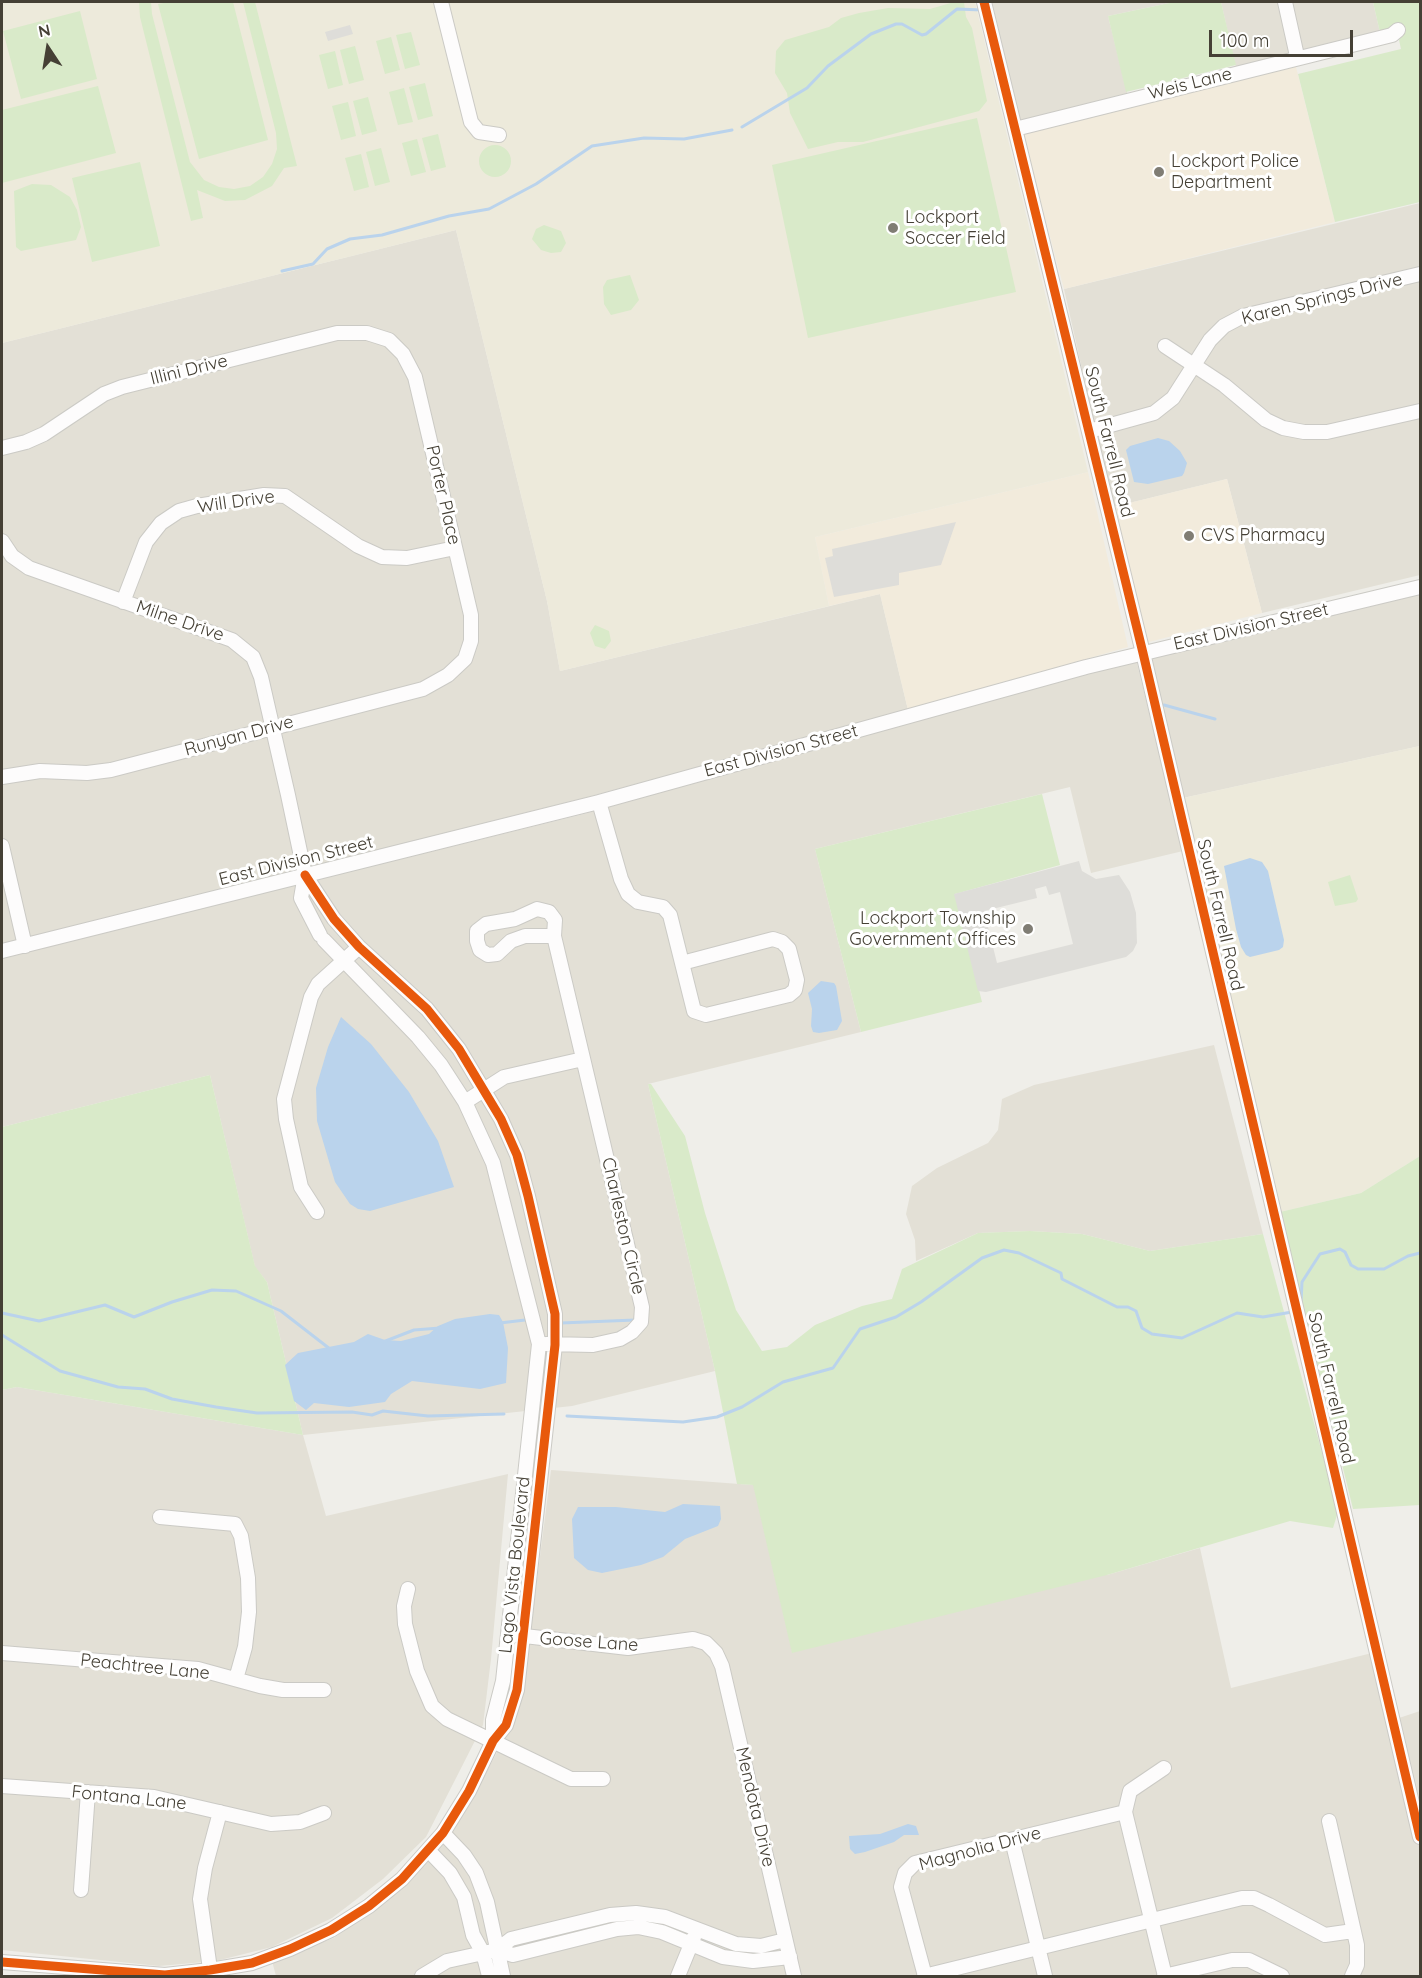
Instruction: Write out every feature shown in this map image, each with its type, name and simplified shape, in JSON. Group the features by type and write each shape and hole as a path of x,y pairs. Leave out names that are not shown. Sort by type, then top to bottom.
{"street":[{"name":"South Farrell Road","path":"984,2 1143,653 1286,1273 1420,1837"},
{"path":"1285,2 1297,56"},
{"path":"446,3 471,122 479,132 500,135"},
{"name":"Weis Lane","path":"1015,129 1297,56 1392,35 1398,30"},
{"name":"Karen Springs Drive","path":"1089,431 1154,413 1173,398 1194,364 1224,326 1243,316 1420,274"},
{"name":"Illini Drive","path":"2,448 26,442 44,434 104,394 122,387 338,333 367,333 388,340"},
{"name":"Porter Place","path":"388,340 403,354 415,377 471,615 471,641 465,658"},
{"path":"1166,346 1224,385 1249,408 1283,428 1304,432 1327,432 1420,411"},
{"name":"Will Drive","path":"123,602 146,542 161,524 179,511 264,495 285,496 358,546 382,557 407,558 455,548"},
{"name":"Milne Drive","path":"2,541 12,556 29,568 232,640 252,657 261,677 273,726 305,875"},
{"name":"East Division Street","path":"2,951 599,802 1143,653 1420,587"},
{"name":"Runyan Drive","path":"2,777 40,771 87,773 111,770 273,726 423,689 448,675 465,658"},
{"path":"599,802 621,879 628,894 638,902 663,907 670,915 682,963 694,1011 700,1015 789,995 795,990 797,980 789,949 782,942 773,939 682,963"},
{"path":"2,846 25,946"},
{"name":"Lago Vista Boulevard","path":"2,1962 165,1975 210,1973 252,1963 290,1950 331,1930 394,1886 429,1851 443,1833 469,1791 493,1741 506,1725 517,1689 555,1345 554,1305 528,1194 517,1155 485,1088 459,1049 426,1009 359,947 327,908 305,875"},
{"name":"Lago Vista Boulevard","path":"305,875 301,898 322,938 418,1037 441,1065 465,1102 493,1163 539,1344 503,1681 493,1719 493,1741"},
{"path":"309,916 327,908"},
{"path":"465,1102 504,1077 583,1059 554,936 555,920 549,912 537,909 515,919 486,924 477,931 477,941 480,950 488,955 497,954 511,941 525,936 554,936"},
{"path":"317,1212 301,1187 286,1119 284,1099 311,998 318,984 359,947"},
{"name":"Charleston Circle","path":"539,1344 593,1345 620,1339 632,1332 641,1322 642,1307 583,1059"},
{"path":"160,1517 235,1524 241,1536 248,1578 249,1612 245,1647 236,1679"},
{"path":"408,1589 404,1606 405,1624 417,1671 432,1706 447,1719 571,1779 603,1779"},
{"name":"Goose Lane","path":"508,1634 627,1647 693,1639 706,1644"},
{"name":"Mendota Drive","path":"706,1644 716,1653 722,1665 794,1977"},
{"name":"Peachtree Lane","path":"2,1653 198,1669 283,1690 324,1690"},
{"path":"1164,1768 1130,1791 1125,1812 1165,1976 1232,1960 1249,1960 1282,1977"},
{"name":"Fontana Lane","path":"2,1786 154,1797 271,1824 300,1822 324,1813"},
{"path":"81,1890 88,1792"},
{"path":"210,1973 200,1899 204,1868 220,1812"},
{"name":"Magnolia Drive","path":"925,1976 901,1887 905,1873 915,1863 1125,1812"},
{"path":"1329,1821 1353,1931 1357,1965 1352,1977"},
{"path":"443,1833 464,1855 476,1873 487,1902 489,1977"},
{"path":"1012,1840 1045,1977"},
{"path":"429,1851 450,1873 464,1898 473,1935 490,1952 503,1977"},
{"path":"925,1976 1242,1898 1254,1899 1325,1935 1353,1931"},
{"path":"490,1952 511,1939 610,1915 636,1913 665,1917 699,1928 736,1944 761,1946 785,1940"},
{"path":"422,1977 447,1961 490,1952 513,1955 617,1929 638,1927 662,1932 723,1957 753,1961 790,1957"},
{"path":"678,1977 699,1928"}],"shaded area":[{"path":"2,2 975,2 1088,472 815,537 829,606 560,671 547,601 456,230 2,343"},
{"path":"992,2 1174,2 1108,16 1130,104 1022,131"},
{"path":"1221,2 1373,2 1381,37 1237,72"},
{"path":"350,25 353,34 328,41 325,32"},
{"path":"1295,63 1335,222 1064,289 1022,131"},
{"path":"1420,203 1420,575 1262,613 1227,479 1113,507 1064,289"},
{"path":"456,230 547,601 560,671 880,594 908,710 588,797 2,944 2,343"},
{"path":"1088,472 1128,647 908,710 880,594 829,606 815,537"},
{"path":"1227,479 1262,613 1145,643 1113,507"},
{"path":"956,522 941,565 899,573 899,585 834,597 825,558 833,556 832,549"},
{"path":"1420,592 1420,746 1183,798 1149,658"},
{"path":"1136,659 1183,851 1091,873 1070,787 815,849 861,1032 648,1084 715,1371 572,1406 303,1435 267,1282 255,1267 210,1075 2,1127 2,957 584,814"},
{"path":"1420,746 1420,1156 1361,1193 1280,1212 1183,798"},
{"path":"1079,861 1082,871 1096,879 1119,875 1130,892 1136,913 1137,943 1126,957 986,992 978,991 954,894","holes":["1046,886 1049,895 1060,892 1073,944 997,963 984,911 1037,898 1035,889"]},
{"path":"1214,1045 1263,1234 1150,1251 1082,1234 1030,1231 978,1233 916,1261 915,1240 906,1214 912,1186 937,1168 988,1143 998,1130 1002,1099 1034,1085"},
{"path":"17,1387 303,1435 326,1516 508,1474 483,1725 426,1837 383,1879 332,1918 272,1947 216,1961 159,1966 2,1950 2,1390"},
{"path":"551,1470 753,1485 1107,1575 1200,1548 1231,1688 1376,1652 1420,1837 1420,1976 276,1976 272,1961 334,1938 377,1907 423,1866 452,1830 475,1794 505,1737 522,1698"},
{"path":"1420,1711 1420,1807 1399,1718"}],"green space":[{"path":"139,2 151,2 152,14 190,162 204,180 219,187 234,189 250,186 263,177 272,164 277,149 276,133 243,2 255,2 297,166 284,168 272,186 245,200 225,201 197,190 203,218 191,221 140,17"},
{"path":"233,2 268,140 199,159 158,4"},
{"path":"954,2 964,2 966,17 972,28 987,101 979,111 863,142 838,142 808,149 790,113 787,93 775,73 776,51 785,40 829,27 841,18 859,13 888,8 930,9"},
{"path":"1174,2 1221,2 1236,65 1126,92 1108,16"},
{"path":"1373,2 1420,2 1420,202 1335,222 1298,74 1401,49 1399,40 1402,33 1381,37"},
{"path":"80,11 97,79 21,99 3,31"},
{"path":"411,32 420,65 405,69 396,35"},
{"path":"391,37 400,70 385,74 376,41"},
{"path":"355,46 364,80 349,84 340,50"},
{"path":"335,51 343,85 328,89 319,55"},
{"path":"425,83 433,116 418,120 409,87"},
{"path":"98,86 116,153 2,183 2,110"},
{"path":"404,88 413,122 398,125 389,92"},
{"path":"368,97 377,131 362,135 353,101"},
{"path":"348,102 356,136 341,140 332,106"},
{"name":"Lockport Soccer Field","path":"977,118 1016,292 808,338 772,165"},
{"path":"438,134 446,167 431,171 422,138"},
{"path":"417,139 426,172 411,176 402,143"},
{"path":"495,145 506,150 511,161 506,172 495,177 484,172 479,161 484,150"},
{"path":"381,148 390,182 375,186 366,152"},
{"path":"361,154 369,187 354,191 345,158"},
{"path":"140,162 160,246 92,262 72,178"},
{"path":"32,184 51,185 70,197 77,210 81,227 76,240 21,251 16,247 14,191"},
{"path":"544,225 561,231 566,243 561,252 551,253 541,250 532,239 536,229"},
{"path":"630,275 639,300 631,310 611,315 604,304 603,287 607,280"},
{"path":"595,625 609,631 611,641 605,649 595,646 590,633"},
{"path":"1042,794 1060,865 955,894 982,1002 861,1032 815,849"},
{"path":"1350,875 1358,899 1356,902 1335,906 1328,882"},
{"path":"210,1075 255,1266 267,1282 303,1435 17,1387 2,1390 2,1127"},
{"path":"648,1084 651,1084 685,1136 705,1213 736,1310 762,1351 787,1347 815,1325 862,1306 892,1299 902,1269 978,1233 1030,1231 1082,1234 1150,1251 1263,1234 1338,1512 1333,1528 1290,1521 1107,1575 792,1653 753,1485 737,1484 715,1371"},
{"path":"1420,1156 1420,1505 1353,1509 1280,1212 1361,1193"}],"water":[{"path":"1158,438 1169,441 1180,451 1187,463 1184,473 1182,476 1148,484 1134,482 1126,450 1130,446"},
{"path":"1250,858 1262,862 1268,871 1284,940 1283,947 1279,950 1250,957 1241,947 1224,866"},
{"path":"821,981 834,983 836,986 842,1021 837,1030 819,1033 813,1032 811,1026 812,1009 808,993"},
{"path":"341,1017 371,1044 409,1092 438,1141 454,1187 370,1211 358,1209 350,1204 335,1182 317,1121 316,1088 328,1047"},
{"path":"490,1314 499,1315 503,1322 508,1348 506,1383 480,1389 412,1381 391,1394 385,1402 349,1407 314,1403 306,1410 294,1401 285,1365 298,1353 354,1342 368,1334 385,1340 401,1341 429,1334 438,1326 455,1319"},
{"path":"683,1504 720,1506 721,1519 718,1526 685,1539 663,1557 641,1565 602,1573 588,1570 574,1558 572,1519 578,1507 616,1507 665,1512"},
{"path":"908,1824 916,1826 919,1835 904,1835 894,1842 865,1852 855,1854 850,1849 849,1836 880,1834"}],"waterway":[{"path":"742,127 807,88 828,66 871,34 896,24 902,24 922,35 957,9 982,10"},
{"path":"282,271 313,264 327,249 350,239 382,235 449,216 489,209 536,184 592,146 644,138 684,139 732,130"},
{"path":"1164,705 1215,719"},
{"path":"1301,1302 1302,1282 1320,1254 1340,1249 1345,1252 1351,1265 1358,1269 1384,1269 1408,1256 1420,1253"},
{"path":"567,1416 683,1422 717,1417 742,1407 783,1382 833,1368 860,1329 896,1317 982,1258 1004,1250 1019,1253 1061,1273 1062,1279 1117,1307 1128,1307 1136,1311 1142,1328 1152,1334 1182,1338 1237,1313 1263,1317 1292,1312"},
{"path":"2,1313 39,1321 105,1305 134,1317 212,1290 236,1291 281,1311 330,1349"},
{"path":"500,1323 525,1320"},
{"path":"561,1323 635,1320"},
{"path":"383,1342 414,1330 440,1328"},
{"path":"2,1335 60,1371 118,1387 145,1389 172,1399 216,1407 257,1413 352,1412 372,1415 383,1411 428,1416 504,1414"}],"cycle path":[{"path":"984,2 1143,653 1420,1837"},
{"path":"2,1962 165,1975 252,1963 331,1930 369,1906 402,1879 443,1833 469,1791 493,1741 506,1725 517,1690 555,1345 555,1314 528,1196 517,1155 501,1119 459,1049 427,1009 359,947 334,919 305,875"}],"place":[{"name":"Lockport Police Department","path":"1159,172"},
{"name":"Lockport Soccer Field","path":"893,228"},
{"name":"CVS Pharmacy","path":"1189,536"},
{"name":"Lockport Township Government Offices","path":"1028,929"}]}
